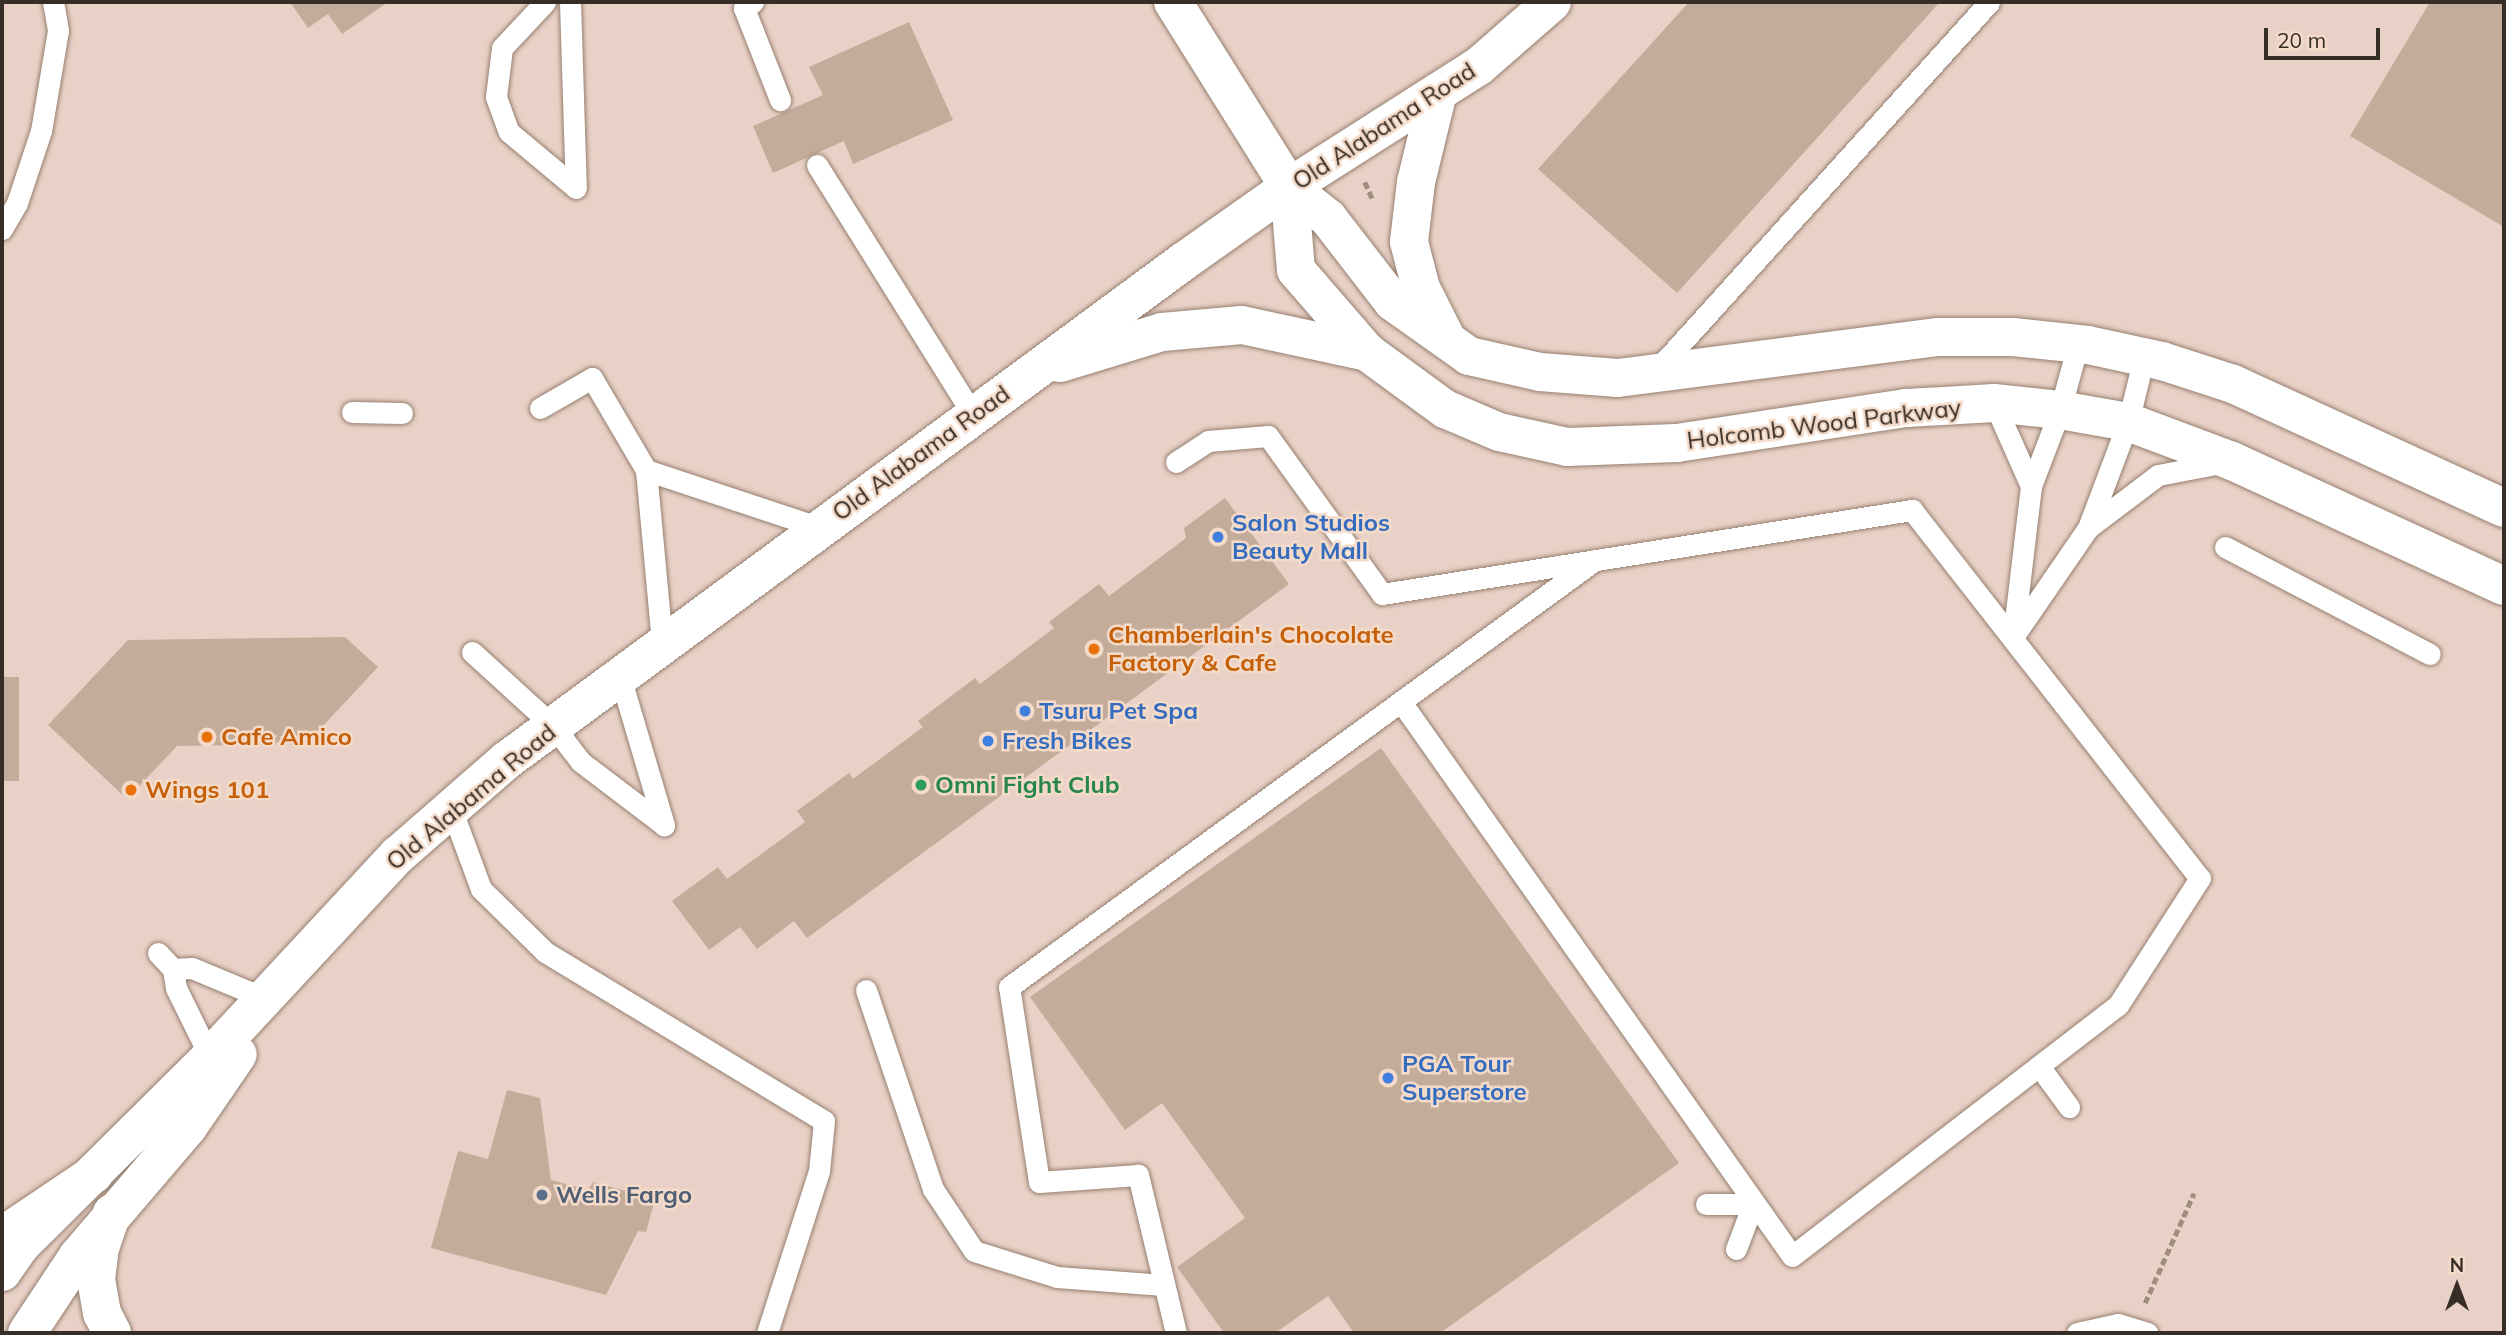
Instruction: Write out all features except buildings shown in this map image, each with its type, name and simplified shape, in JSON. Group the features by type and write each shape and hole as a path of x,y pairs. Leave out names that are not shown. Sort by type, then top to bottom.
{"main road":[{"name":"Holcomb Wood Parkway","path":"1173,2 1289,187 1328,218 1393,302 1469,356 1540,372 1618,378 1938,337 2078,344 2144,357 2233,384 2504,508"},
{"name":"Old Alabama Road","path":"2,1272 21,1245 209,1057 318,940 452,808 662,642 1289,187 1479,66 1552,2"},
{"path":"1438,92 1416,181 1409,242 1421,288 1447,340"},
{"name":"Holcomb Wood Parkway","path":"1289,187 1296,270 1367,352 1445,409 1499,432 1567,447 1676,443 1907,408 1994,403 2060,410 2128,422 2232,461 2504,586"},
{"path":"1031,372 1162,332 1242,325 1367,352"},
{"name":"Old Alabama Road","path":"27,1333 46,1299 112,1213 188,1127 228,1067 276,1009 318,940"},
{"path":"2,1236 94,1174"},
{"path":"112,1213 100,1247 96,1279 102,1313 112,1333"}],"lane":[{"path":"2,229 17,203 41,131 58,30 53,2"},
{"path":"545,2 502,48 496,97 509,132 576,188 570,2"},
{"path":"752,2 744,8 780,100"},
{"path":"1655,373 1989,2"},
{"path":"817,165 973,415"},
{"path":"2013,637 2031,486 2060,410 2078,344"},
{"path":"2013,637 2088,528 2128,422 2144,357"},
{"path":"540,408 592,378 646,470 662,642"},
{"path":"1994,403 2031,486"},
{"path":"352,412 402,413"},
{"path":"1176,462 1208,441 1268,436 1382,594 1600,556 1912,510 2200,878 2118,1005 1792,1256 1752,1203 1401,702"},
{"path":"2088,528 2158,475 2232,461"},
{"path":"646,470 820,528"},
{"path":"2225,547 2430,654"},
{"path":"1176,1333 1138,1175 1039,1182 1009,987 1600,556"},
{"path":"472,652 554,727 581,762 664,825 620,673"},
{"path":"452,808 481,889 545,952 824,1121 819,1171 767,1333"},
{"path":"158,953 173,969 176,988 209,1057"},
{"path":"173,969 192,968 264,998"},
{"path":"866,989 933,1189 974,1251 1057,1277 1164,1284"},
{"path":"2039,1066 2069,1107"},
{"path":"1706,1203 1752,1203"},
{"path":"1736,1249 1752,1203"},
{"path":"2077,1333 2118,1324 2148,1333"}],"path":[{"path":"1364,181 1377,209"},
{"path":"2143,1309 2194,1193"}],"shaded area":[{"path":"2,2 2504,2 2504,1333 2,1333"}],"place":[{"name":"Salon Studios Beauty Mall","path":"1218,537"},
{"name":"Chamberlain's Chocolate Factory & Cafe","path":"1094,649"},
{"name":"Tsuru Pet Spa","path":"1025,711"},
{"name":"Cafe Amico","path":"207,737"},
{"name":"Fresh Bikes","path":"988,741"},
{"name":"Omni Fight Club","path":"921,785"},
{"name":"Wings 101","path":"131,790"},
{"name":"PGA Tour Superstore","path":"1388,1078"},
{"name":"Wells Fargo","path":"542,1195"}]}
